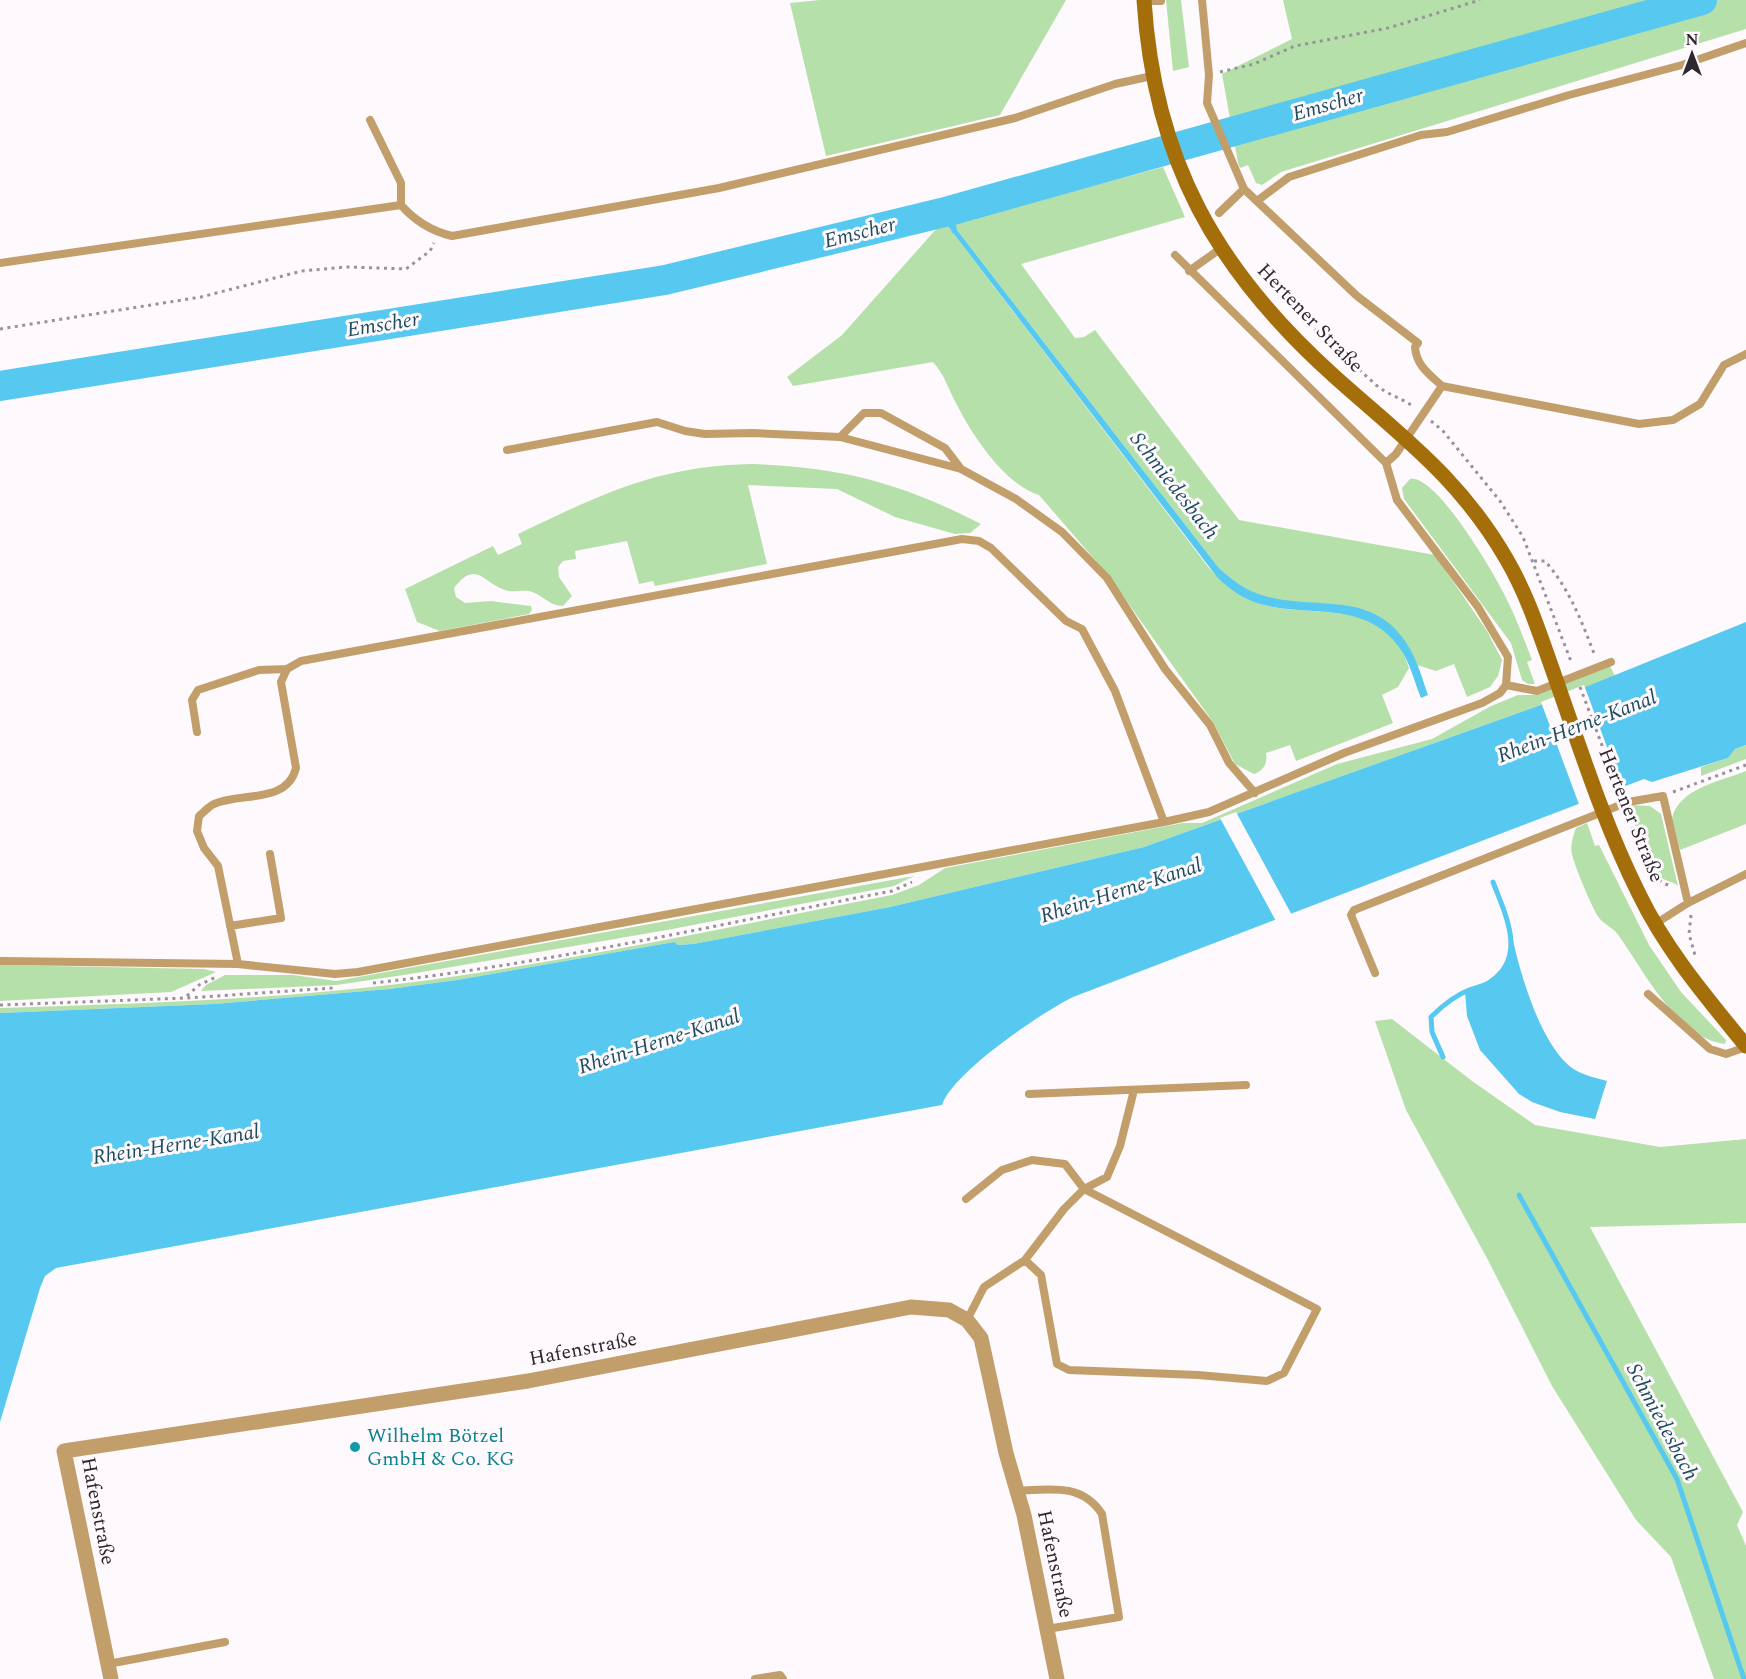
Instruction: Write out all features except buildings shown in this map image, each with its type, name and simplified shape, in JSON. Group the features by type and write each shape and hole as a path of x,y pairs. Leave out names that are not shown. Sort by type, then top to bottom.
{"main road":[{"name":"Hertener Straße","path":"1144,1 1152,76 1161,116 1188,187 1220,249 1264,308 1332,375 1441,470 1485,524 1526,596 1606,819 1639,894 1655,924 1698,987 1746,1047"}],"street":[{"name":"Hafenstraße","path":"109,1671 64,1451 528,1381 911,1307 949,1310 967,1320 981,1338 1017,1491 1057,1679"}],"lane":[{"path":"1202,0 1209,75 1207,103 1244,189 1357,296 1418,343 1415,347 1415,356 1422,368 1442,386 1639,424 1672,420 1700,404 1724,365 1746,354"},
{"path":"1144,1 1161,1"},
{"path":"1257,201 1289,177 1421,135 1447,132 1569,95 1682,65 1746,43"},
{"path":"370,120 401,183 401,205 413,219 440,233 452,236 719,188 1016,118 1114,84 1152,76"},
{"path":"1219,213 1244,189"},
{"path":"0,263 401,205"},
{"path":"1189,271 1220,249"},
{"path":"0,961 238,964 335,974 358,972 1209,812 1344,753 1482,703 1500,693 1506,686 1508,657 1478,607 1397,500 1386,463 1175,255"},
{"path":"1386,463 1406,439 1442,386"},
{"path":"840,437 864,413 882,413 945,448 961,469"},
{"path":"507,450 657,422 685,431 705,434 753,433 840,437 961,469 1016,499 1062,532 1107,578 1165,669 1210,725 1228,763 1255,793"},
{"path":"197,732 192,700 198,690 259,670 287,669 301,661 962,539 979,541 991,548 1066,621 1082,629 1115,691 1164,822"},
{"path":"1506,686 1537,691 1611,662"},
{"path":"238,964 218,866 204,848 197,831 199,816 214,804 284,789 293,780 296,768 281,682 287,669"},
{"path":"1375,973 1352,915 1354,910 1628,802 1662,796 1688,903"},
{"path":"230,926 281,918 270,854"},
{"path":"1655,924 1688,903 1746,874"},
{"path":"1648,994 1710,1049 1726,1054 1746,1047"},
{"path":"1029,1094 1246,1085"},
{"path":"967,1320 984,1287 1025,1260 1064,1209 1084,1189 1107,1177 1120,1146 1134,1090"},
{"path":"966,1199 1002,1170 1032,1160 1065,1164 1084,1189 1317,1309 1284,1373 1267,1381 1198,1375 1069,1370 1057,1364 1041,1275 1025,1260"},
{"path":"1017,1491 1063,1490 1081,1493 1093,1501 1102,1514 1119,1617 1047,1629"},
{"path":"109,1671 225,1642"},
{"path":"755,1679 780,1675 783,1679"}],"path":[{"path":"1209,75 1254,64 1294,46 1388,28 1480,0"},
{"path":"0,329 201,297 302,271 346,267 406,269 430,251 440,233"},
{"path":"1256,268 1295,311 1376,385 1389,395 1401,397 1443,431 1500,501 1523,537 1573,668"},
{"path":"1533,561 1545,561 1556,573 1581,619 1599,666"},
{"name":"Hertener Straße","path":"1577,679 1622,800"},
{"path":"1662,796 1746,765"},
{"name":"Hertener Straße","path":"1626,811 1650,873 1660,883 1673,887 1688,903"},
{"path":"1688,903 1691,916 1689,934 1695,949"},
{"path":"186,998 199,985 222,974 226,964"}],"green space":[{"path":"820,0 1066,0 1000,115 826,156 790,3"},
{"path":"1166,0 1181,0 1189,67 1173,71"},
{"path":"1283,0 1746,0 1746,29 1281,172 1262,185 1256,183 1248,165 1240,168 1238,163 1222,74 1292,39"},
{"path":"1163,167 1185,217 1021,264 1075,338 1084,337 1095,330 1239,520 1435,555 1487,631 1502,660 1498,676 1490,687 1467,697 1454,664 1436,671 1417,665 1404,640 1388,624 1371,613 1352,608 1264,596 1245,588 1223,572 957,230 956,223"},
{"path":"947,225 1219,579 1237,593 1257,603 1278,608 1345,614 1366,619 1384,629 1399,644 1409,668 1398,687 1382,695 1393,723 1296,761 1290,745 1266,753 1264,766 1254,774 1235,764 1213,722 1108,575 1039,495 1027,490 1003,471 981,445 933,362 793,386 787,377 842,335 938,227"},
{"path":"752,464 815,469 871,480 924,498 981,524 970,533 955,534 895,517 837,489 748,485 767,564 655,586 653,581 639,584 627,541 575,551 576,559 563,561 558,567 559,577 572,596 563,606 554,604 529,591 505,590 474,574 462,579 454,588 456,597 465,603 491,601 531,606 532,610 529,614 440,631 417,622 405,589 493,546 498,555 522,544 518,534 604,495 658,476 718,466"},
{"path":"1410,479 1421,481 1448,506 1487,564 1522,634 1532,660 1527,662 1535,684 1528,684 1522,680 1511,643 1404,499 1402,488"},
{"path":"1610,666 1615,676 1546,703 1144,847 890,907 693,944 678,945 674,942 457,980 389,989 214,1004 0,1013 0,1008 249,998 398,984 584,955 892,895 919,885 945,868 1183,823 1202,823 1337,764 1432,739 1491,706 1518,695 1538,695"},
{"path":"1746,745 1746,759 1701,776 1701,767 1728,758 1735,749"},
{"path":"1746,771 1746,824 1680,850 1672,818 1683,799 1714,782"},
{"path":"1632,805 1650,806 1661,814 1678,886 1660,877 1654,869 1645,852 1629,807"},
{"path":"1587,823 1595,846 1599,845 1649,945 1681,992 1726,1040 1725,1044 1708,1039 1692,1030 1677,1017 1651,984 1617,933 1599,918 1576,868 1571,851 1576,828"},
{"path":"914,876 894,886 667,930 410,974 337,985 201,991 206,985 225,975 293,975 336,981"},
{"path":"0,965 204,969 216,972 171,992 0,1001"},
{"path":"1392,1019 1472,1081 1535,1125 1660,1147 1746,1139 1746,1223 1590,1227 1743,1512 1737,1525 1746,1546 1746,1679 1714,1679 1671,1557 1636,1520 1552,1386 1488,1260 1406,1110 1375,1021"}],"water":[{"path":"956,223 957,230 1218,567 1240,584 1265,596 1342,605 1377,615 1393,627 1411,650 1428,695 1421,698 1409,665 1399,647 1385,632 1369,622 1335,613 1260,604 1237,593 1217,577 947,225"},
{"name":"Rhein-Herne-Kanal","path":"1746,622 1746,745 1735,749 1728,758 1652,782 1644,779 1073,997 1020,1030 980,1061 949,1092 942,1105 56,1268 45,1276 40,1288 0,1422 0,1013 214,1004 389,989 457,980 674,942 678,945 693,944 890,907 1144,847 1546,703"},
{"path":"1511,931 1530,1000 1555,1050 1574,1069 1607,1081 1595,1119 1560,1112 1532,1102 1519,1094 1480,1050 1467,1016 1465,992 1487,982 1501,971 1509,955"}],"pier":[{"path":"1584,685 1623,790 1580,807 1541,702"},
{"path":"1236,812 1293,917 1277,923 1220,818"}],"waterway":[{"name":"Emscher","path":"0,386 665,280 949,211 1702,0"},
{"name":"Schmiedesbach","path":"949,211 954,231"},
{"name":"Schmiedesbach","path":"1443,1057 1432,1032 1431,1017 1458,995 1490,982 1502,972 1508,960 1511,948 1510,935 1493,882"},
{"name":"Schmiedesbach","path":"1519,1195 1677,1479 1744,1679"}],"place":[{"name":"Wilhelm Bötzel GmbH & Co. KG","path":"355,1447"}]}
